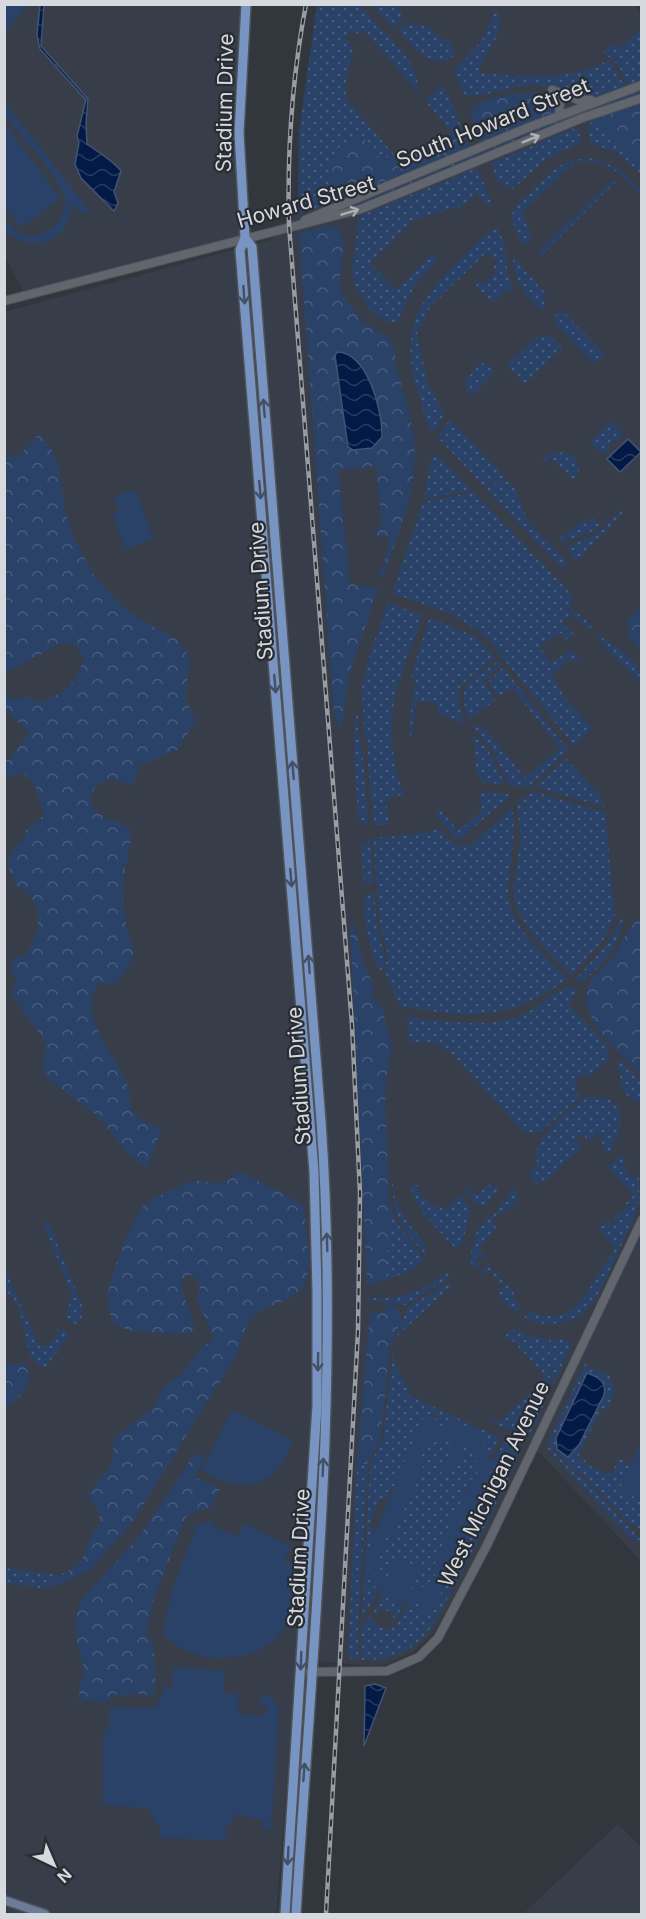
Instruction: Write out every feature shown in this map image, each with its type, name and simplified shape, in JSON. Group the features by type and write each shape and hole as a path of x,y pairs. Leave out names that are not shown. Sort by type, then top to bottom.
{"main road":[{"name":"Stadium Drive","path":"246,4 239,133 245,238 240,250 314,1172 317,1259 316,1414 285,1914"},
{"name":"Stadium Drive","path":"245,238 252,247 325,1195 329,1322 296,1914"},
{"path":"4,1900 45,1914"}],"street":[{"name":"South Howard Street","path":"293,225 559,115 642,85"},
{"path":"559,115 560,101 552,90 584,100 605,98"},
{"name":"Howard Street","path":"4,301 361,209 582,118 642,98"},
{"name":"West Michigan Avenue","path":"310,1672 387,1671 418,1657 438,1638 478,1563 642,1220"}],"shaded area":[{"path":"634,4 641,13 641,1561 541,1454 532,1449 636,1232 631,1230 476,1556 434,1632 413,1652 386,1664 370,1666 297,1659 276,1914 5,1914 4,312 271,240 298,212 299,133 317,5"},
{"path":"5,5 246,5 240,73 245,238 25,295 5,256"},
{"path":"618,1824 641,1847 641,1914 523,1914"}],"green space":[{"path":"4,5 27,5 5,33"},
{"path":"317,5 360,5 413,67 418,92 363,30 358,34 352,30 346,38 353,49 346,80 346,99 398,159 390,156 374,156 370,150 339,147 334,160 333,175 336,189 344,200 298,214 299,132"},
{"path":"373,5 400,5 402,19 393,28"},
{"path":"495,10 500,26 480,73 562,75 593,67 609,60 626,88 590,98 571,96 536,85 520,86 486,94 464,94 454,71 483,39"},
{"path":"407,22 431,28 439,38 451,41 455,55 448,60 440,61 424,55 398,31"},
{"path":"641,29 641,83 629,86 618,65 603,52 614,43 620,49"},
{"path":"440,86 446,90 462,129 448,128 427,103 427,99"},
{"path":"641,90 641,94 342,210 592,107"},
{"path":"528,93 552,96 556,110 554,114 483,143 470,112 474,107 496,97"},
{"path":"5,103 89,210 83,215 73,203 65,227 49,241 28,242 5,231 5,218 17,232 35,236 43,234 51,229 62,216 65,199 48,169 5,116"},
{"path":"642,104 641,168 605,131 600,117"},
{"path":"600,117 605,131 641,168 641,174 617,153 591,143 587,128 594,119"},
{"path":"5,124 60,198 21,228 5,207"},
{"path":"573,129 579,129 581,142 576,146 561,151 544,161 513,189 498,182 491,163"},
{"path":"450,130 463,131 469,149 344,200 336,191 332,181 333,159 345,143 355,140 367,141 374,156 390,156 397,159 450,134"},
{"path":"590,158 618,168 641,190 641,194 620,174 604,165 596,162 575,162 522,212 532,237 525,244 521,244 511,218 514,208 557,167 572,160"},
{"path":"477,168 491,201 490,207 476,193 464,205 412,221 370,263 396,290 432,254 438,259 415,285 397,322 387,322 371,311 355,286 352,271 359,216"},
{"path":"614,179 615,183 541,256 539,250"},
{"path":"328,226 338,228 344,240 339,284 344,297 362,321 393,341 415,445 408,503 382,577 377,568 383,568 390,538 377,536 377,526 382,525 376,466 338,470 350,583 378,589 349,674 341,730 334,714 299,233"},
{"path":"496,229 501,235 505,249 512,293 507,289 493,303 476,286 479,280 484,284 497,271 493,267 498,261 486,253 430,307 417,333 427,382 445,416 434,432 426,420 412,367 411,343 415,321 436,284 488,232"},
{"path":"513,256 546,294 545,311 532,302 522,288 515,272"},
{"path":"563,311 605,355 595,364 555,324 555,315"},
{"path":"551,336 562,347 525,384 507,365 536,337"},
{"path":"480,363 488,363 494,372 477,392 470,394 466,390 466,380"},
{"path":"450,420 505,477 504,479 484,486 439,439 439,434"},
{"path":"611,421 624,435 617,441 610,441 610,448 603,455 590,442"},
{"path":"39,434 51,448 59,468 64,506 73,536 94,576 127,611 179,641 190,659 185,697 196,721 177,750 140,765 133,785 109,780 97,785 91,800 92,806 101,815 131,830 123,890 127,928 135,953 128,968 115,984 100,982 93,995 92,1009 100,1036 123,1075 129,1090 134,1114 143,1121 162,1129 147,1167 128,1152 99,1118 48,1078 43,1066 46,1042 15,1000 12,992 16,980 11,968 13,959 26,955 35,936 38,917 33,899 16,886 8,860 13,850 25,838 26,830 44,815 34,783 23,773 5,777 5,761 11,757 29,733 5,711 5,695 11,699 28,697 37,703 55,696 73,682 84,657 76,645 62,643 5,673 5,456 17,458"},
{"path":"564,452 577,458 575,462 580,468 574,480 551,458 546,463 543,460 547,455"},
{"path":"437,455 471,490 424,499 431,458"},
{"path":"505,479 516,490 528,522 566,561 565,567 561,567 485,488"},
{"path":"136,489 153,539 125,549 113,514 119,511 114,497"},
{"path":"473,492 566,588 573,600 567,609 576,611 592,626 589,630 572,614 562,623 574,634 565,640 561,633 540,646 550,663 571,650 580,659 574,662 569,658 551,676 566,699 592,728 574,746 484,635 454,615 392,593 423,502"},
{"path":"621,510 623,513 577,561 567,549 574,543 596,534"},
{"path":"593,518 600,525 591,532 561,543 559,539 585,519 588,523"},
{"path":"388,603 422,615 399,681 393,712 394,757 399,780 406,797 397,795 386,800 389,824 374,825 367,756 369,744 364,735 362,687 371,651"},
{"path":"634,607 638,611 641,607 641,651 627,635 630,625 626,622 636,612"},
{"path":"432,618 476,637 495,658 460,686 458,703 465,724 438,713 436,703 416,701 413,732 410,736 411,706 416,679 411,677 428,621"},
{"path":"598,634 635,663 640,677 633,686 637,679 595,636"},
{"path":"499,661 502,665 487,676 484,682 495,700 469,720 464,698 468,684 473,678"},
{"path":"503,667 568,750 530,787 510,786 491,748 472,726 479,728 483,726 525,778 560,748 511,687 500,696 491,688 489,681"},
{"path":"356,709 364,767 368,825 360,823 358,818 354,747"},
{"path":"473,734 488,750 505,784 484,783 477,775"},
{"path":"566,758 599,794 605,807 536,787"},
{"path":"532,791 605,812 615,916 604,939 571,976 531,933 515,902 514,883 520,840 517,805"},
{"path":"481,792 508,794 509,797 458,841 436,815 440,809 458,831 481,812"},
{"path":"512,807 514,832 509,901 512,911 532,943 567,979 525,1003 487,1014 447,1013 400,1006 384,970 388,955 380,927 373,838 417,834 440,829 456,845 470,846"},
{"path":"370,839 374,885 364,883 361,846"},
{"path":"374,893 378,931 385,959 381,972 370,945 364,906 365,896"},
{"path":"625,913 620,933 610,952 597,969 581,983 576,979 607,944"},
{"path":"641,918 641,1075 595,1024 586,999 590,983 612,959 628,931"},
{"path":"350,923 354,924 364,965 375,987 372,992 375,1004 380,1001 392,1045 385,1088 389,1204 386,1280 367,1285"},
{"path":"571,987 579,989 572,997 570,1007 610,1048 607,1054 610,1058 589,1077 585,1073 577,1079 575,1091 580,1097 541,1132 525,1133 450,1052 433,1043 410,1042 406,1017 462,1023 505,1020 525,1014 558,992"},
{"path":"619,1059 641,1081 641,1102 634,1100 625,1092 617,1062"},
{"path":"584,1097 608,1099 617,1108 620,1127 612,1144 613,1150 606,1154 598,1132 586,1143 585,1136 578,1135 576,1143 583,1146 549,1178 543,1182 540,1180 535,1186 530,1172 537,1162 540,1145 552,1127"},
{"path":"622,1155 628,1176 639,1177 639,1203 625,1204 634,1195 608,1167"},
{"path":"239,1171 304,1205 309,1262 306,1280 302,1288 291,1298 268,1307 250,1320 237,1354 133,1521 91,1569 60,1584 54,1582 58,1575 69,1571 81,1560 100,1524 99,1511 87,1495 112,1464 114,1439 152,1409 164,1387 185,1371 202,1346 214,1337 197,1301 200,1285 193,1275 186,1275 181,1286 195,1330 186,1334 148,1333 128,1330 115,1323 109,1307 109,1288 129,1232 144,1205 153,1199 194,1181 222,1182"},
{"path":"392,1177 394,1193 400,1208 422,1240 426,1255 410,1237 396,1211"},
{"path":"492,1183 498,1191 484,1206 476,1204 465,1191 467,1185 470,1193 478,1194"},
{"path":"420,1185 417,1191 433,1207 438,1205 444,1210 460,1195 471,1209 461,1247 454,1247 423,1214 409,1186"},
{"path":"514,1188 519,1197 511,1207 493,1218 496,1229 479,1248 487,1258 484,1261 483,1255 477,1256 475,1260 481,1264 477,1268 471,1263 470,1256 478,1228 496,1212"},
{"path":"389,1204 399,1226 425,1259 410,1271 386,1280"},
{"path":"627,1206 638,1206 636,1212 609,1272 597,1295 585,1311 568,1320 550,1324 524,1317 530,1312 556,1316 574,1309 587,1294 615,1248 599,1229 607,1221 615,1225 615,1217"},
{"path":"48,1222 82,1305 82,1317 77,1324 70,1322 66,1317 72,1294 43,1223"},
{"path":"488,1265 516,1295 513,1298 520,1305 518,1311 515,1312 498,1295 504,1286 488,1270 483,1274 480,1272"},
{"path":"5,1269 39,1346 47,1346 57,1336 57,1329 65,1331 69,1336 45,1368 36,1363 31,1355 19,1309 5,1291"},
{"path":"447,1272 450,1277 406,1305 365,1299 406,1295 427,1286"},
{"path":"449,1282 452,1285 395,1338 408,1307"},
{"path":"386,1303 398,1308 401,1320 390,1348 380,1441 367,1464 357,1464 370,1312 385,1313"},
{"path":"514,1329 530,1336 547,1339 549,1353 550,1378 545,1402 527,1438 491,1422 494,1420 498,1423 543,1381 543,1373 511,1339 508,1341 506,1339 506,1335"},
{"path":"549,1339 563,1339 572,1344 552,1387"},
{"path":"393,1352 398,1371 410,1390 408,1394 425,1403 425,1414 394,1487 392,1486 386,1500 380,1500 369,1526 375,1532 368,1563 378,1592 362,1619 370,1465 383,1439"},
{"path":"25,1363 28,1370 28,1383 16,1400 5,1409 5,1366"},
{"path":"585,1364 609,1375 615,1390 608,1409 602,1408 578,1457 586,1461 585,1464 611,1475 619,1458 631,1465 620,1488 641,1501 641,1529 630,1524 582,1473 574,1471 548,1442","holes":["602,1380 605,1386 604,1395 573,1454 565,1456 560,1452 556,1438 578,1391"]},
{"path":"426,1403 500,1438 492,1454 488,1456 479,1438 466,1428 450,1424 431,1429 436,1413 426,1415"},
{"path":"235,1411 292,1440 278,1469 268,1478 257,1483 244,1485 231,1483 202,1470 230,1413"},
{"path":"425,1414 436,1417 432,1429 446,1425 458,1425 470,1428 479,1435 489,1457 490,1470 487,1484 431,1616 422,1612 426,1600 408,1604 386,1597 373,1584 366,1561 373,1537","holes":["446,1438 455,1441 441,1473 450,1476 465,1444 477,1460 476,1480 472,1479 455,1517 452,1518 432,1572 436,1574 425,1586 410,1591 419,1567 397,1558 386,1581 380,1565 382,1549 386,1537 392,1538 426,1459 421,1457 423,1453 438,1441"]},
{"path":"446,1438 455,1441 441,1473 450,1476 465,1444 476,1460 478,1469 476,1480 471,1479 432,1571 436,1574 425,1586 409,1592 419,1567 386,1582 381,1570 381,1554 387,1536 392,1538 426,1459 420,1457 431,1445"},
{"path":"505,1439 516,1450 517,1460 467,1563 432,1626 418,1642 399,1654 362,1660 361,1628 369,1617 375,1620 374,1624 387,1630 390,1626 395,1628 408,1604 427,1599 431,1616 478,1505 484,1508 486,1502 481,1499 489,1478 489,1461 496,1457"},
{"path":"641,1442 642,1501 620,1489"},
{"path":"547,1444 573,1472 581,1476 641,1540 633,1541 546,1447"},
{"path":"195,1453 205,1457 195,1477 220,1489 211,1507 187,1515 153,1601 146,1635 152,1638 154,1652 153,1696 133,1693 131,1697 116,1694 105,1703 78,1700 84,1668 77,1643 75,1619 81,1599 139,1537"},
{"path":"357,1464 367,1464 368,1467 358,1627 359,1660 348,1658"},
{"path":"210,1521 214,1523 213,1526 237,1537 244,1523 291,1547 284,1560 292,1565 292,1595 285,1625 274,1639 260,1649 244,1655 227,1658 191,1653 176,1645 163,1634 175,1582 196,1532 193,1530 195,1526"},
{"path":"4,1568 58,1575 54,1582 60,1585 39,1588 5,1583"},
{"path":"382,1594 403,1603 397,1620 392,1621 394,1614 380,1608 377,1615 374,1612"},
{"path":"173,1667 225,1671 224,1692 233,1696 237,1692 241,1696 237,1701 240,1714 262,1716 268,1710 259,1701 267,1693 279,1707 272,1818 269,1820 274,1825 266,1832 261,1827 264,1824 261,1820 235,1814 232,1822 224,1828 227,1830 225,1840 160,1838 161,1828 151,1816 150,1808 103,1805 103,1730 109,1730 110,1707 156,1708 163,1693 161,1687 165,1684 168,1690 172,1689"}],"water":[{"path":"40,5 44,5 41,46 88,99 87,144 121,171 114,192 118,203 114,211 81,178 75,164 79,143 77,136 86,100 40,49 37,35"},
{"path":"337,352 348,355 357,362 372,386 380,414 382,437 372,448 353,450 348,447 335,356"},
{"path":"628,439 641,452 620,472 607,459"},
{"path":"587,1373 603,1383 604,1395 579,1445 568,1457 557,1449 556,1438"},
{"path":"375,1684 386,1688 364,1746 365,1686"}],"railway":[{"path":"306,4 297,59 292,114 289,225 352,1025 360,1193 358,1331 326,1914"}]}
